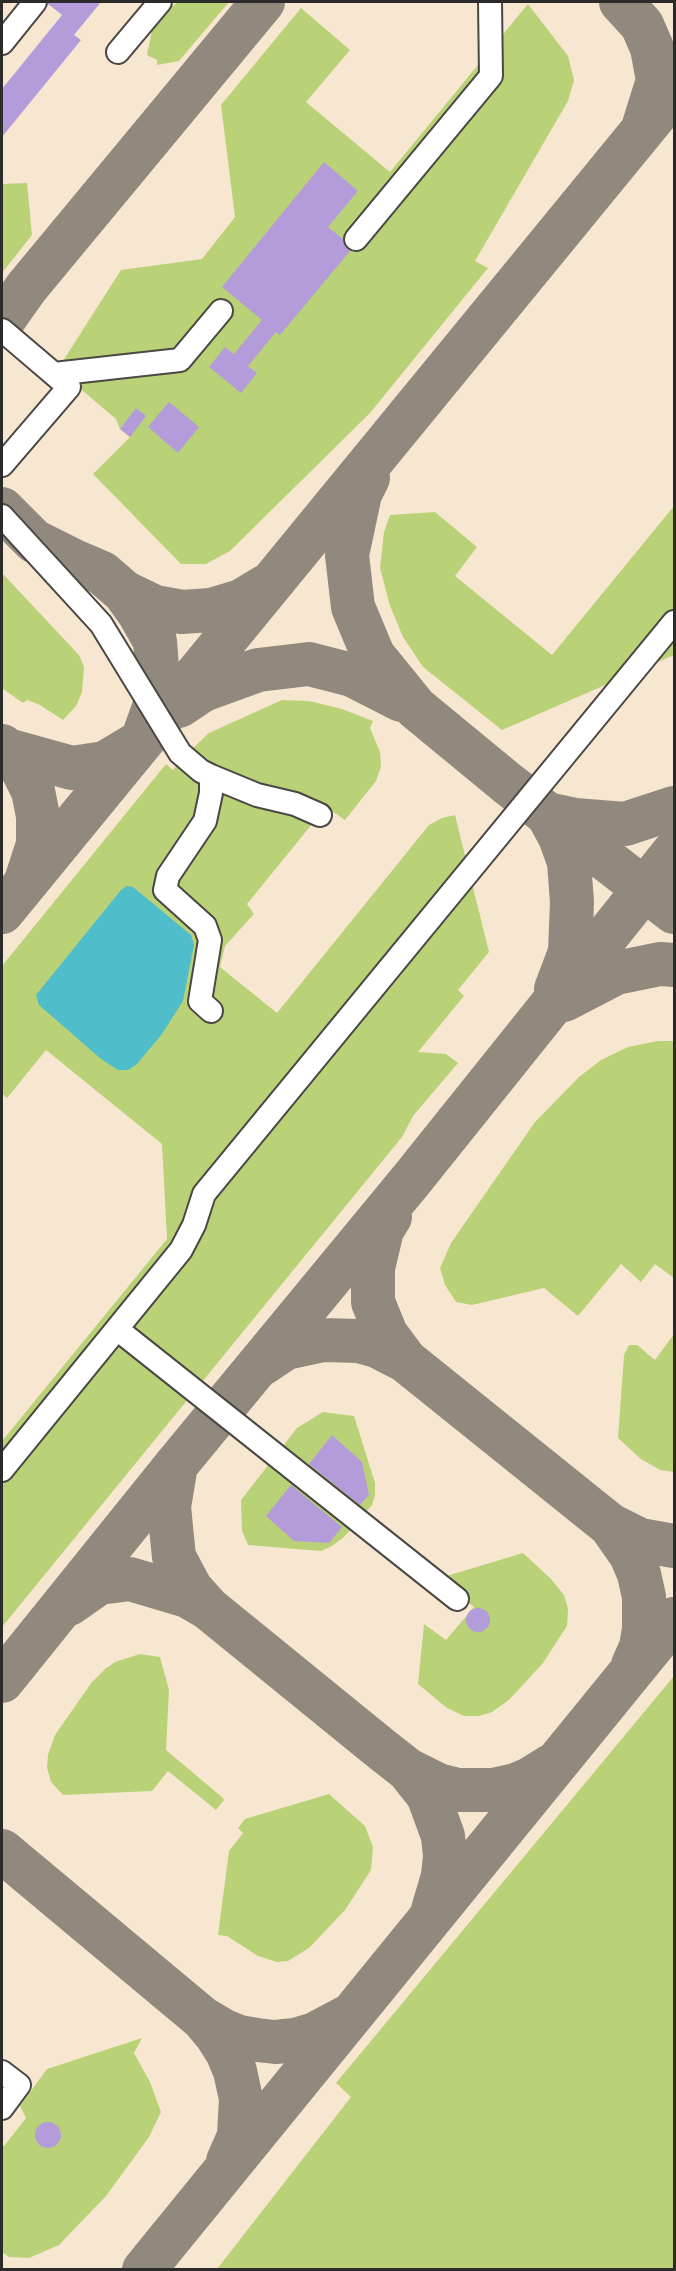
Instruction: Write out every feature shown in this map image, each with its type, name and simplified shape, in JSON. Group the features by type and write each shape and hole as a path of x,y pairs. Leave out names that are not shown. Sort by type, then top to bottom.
{"lane":[{"path":"2,43 35,2"},
{"path":"118,52 160,2"},
{"path":"356,239 490,76 490,2"},
{"path":"54,374 180,360 221,311"},
{"path":"2,330 69,387 2,465"},
{"path":"2,516 101,624 180,753 201,771 211,776 257,795 295,804 320,814"},
{"path":"2,1470 182,1250 194,1225 204,1194 675,622"},
{"path":"211,776 211,793 205,821 168,876 165,890 206,926 210,940 200,1001 211,1011"},
{"path":"117,1329 457,1599"},
{"path":"2,2072 19,2085 2,2108"}],"green space":[{"path":"177,2 229,2 179,61 157,65 157,60 147,55 152,30"},
{"path":"528,4 568,56 574,80 568,101 475,261 488,268 370,413 230,551 206,564 181,564 93,474 130,437 120,429 116,419 77,386 61,364 121,270 202,259 235,217 221,105 301,8 350,50 306,102 390,172"},
{"path":"27,183 32,235 2,273 2,184"},
{"path":"674,506 674,655 502,730 423,667 403,637 390,606 380,568 384,532 390,515 435,512 477,547 455,576 552,655"},
{"path":"2,573 79,655 84,667 82,692 76,706 63,720 40,705 27,700 23,703 2,688"},
{"path":"282,700 309,701 342,709 373,721 370,728 380,752 381,767 376,781 345,820 326,807 247,904 254,914 225,946 220,967 277,1013 429,825 442,818 455,815 489,952 458,990 464,996 418,1052 446,1054 458,1063 413,1116 402,1137 2,1627 2,1441 167,1239 162,1144 46,1050 7,1098 2,1093 2,966 166,764 173,770 209,733"},
{"path":"658,1041 674,1041 674,1278 655,1264 641,1282 621,1264 578,1316 544,1288 472,1305 456,1302 445,1285 440,1268 451,1243 535,1122 579,1077 601,1060 628,1047"},
{"path":"674,1334 674,1472 660,1470 641,1459 618,1438 624,1355 629,1345 637,1345 655,1360"},
{"path":"323,1412 354,1416 375,1483 372,1505 343,1538 321,1551 248,1545 242,1531 241,1500 297,1428"},
{"path":"523,1553 551,1579 564,1595 568,1609 567,1626 543,1663 509,1700 492,1712 479,1716 464,1716 447,1708 418,1684 424,1624 446,1640 474,1607 440,1578"},
{"path":"140,1654 160,1657 169,1690 166,1750 223,1798 224,1800 216,1810 168,1771 152,1791 63,1795 51,1782 47,1768 48,1755 55,1735 92,1682 105,1669 115,1662"},
{"path":"674,1676 674,2269 217,2269 351,2097 336,2083"},
{"path":"329,1794 365,1826 373,1847 371,1870 345,1910 309,1948 288,1961 277,1962 258,1956 227,1936 218,1935 229,1851 243,1833 238,1828 245,1819"},
{"path":"142,2038 134,2053 150,2082 161,2112 149,2137 106,2196 59,2245 29,2258 9,2257 2,2252 2,2145 4,2146 26,2118 20,2106 47,2069"}],"water":[{"path":"127,886 133,887 191,935 194,945 183,1001 162,1034 137,1064 128,1070 118,1070 101,1059 39,1005 36,995 121,890"}],"building":[{"path":"48,2 101,2 74,35 81,40 2,137 2,89 62,15"},
{"path":"324,162 358,191 328,227 343,239 350,251 280,335 276,332 248,366 257,373 241,393 209,367 225,347 234,354 262,320 222,287"},
{"path":"169,402 199,427 178,453 148,427"},
{"path":"136,408 146,416 130,437 120,429"},
{"path":"332,1435 362,1462 369,1495 360,1505 309,1464"},
{"path":"291,1485 342,1527 329,1543 294,1541 266,1516"},
{"path":"478,1608 487,1611 490,1620 487,1629 478,1632 469,1629 466,1620 469,1611"},
{"path":"48,2122 57,2126 61,2135 57,2144 48,2148 39,2144 35,2135 39,2126"}],"taxiway":[{"path":"2,322 26,288 263,2"},
{"path":"621,2 642,25 652,48 658,80 644,125"},
{"path":"2,912 674,92"},
{"path":"368,478 360,494 347,555 353,607 373,655 416,708 507,783 674,912"},
{"path":"2,509 34,541 102,573 124,592 155,641 157,667 156,702 142,741 105,763 72,768 7,750"},
{"path":"124,592 155,607 182,612 211,610 241,601 266,586"},
{"path":"179,706 203,690 258,670 309,664 352,675 401,700"},
{"path":"2,746 22,769 33,791 38,816 38,844 27,878"},
{"path":"552,815 575,820 625,824 674,808"},
{"path":"548,815 560,837 569,862 572,902 570,952 556,989"},
{"path":"2,1681 176,1465 412,1179 674,852"},
{"path":"564,1000 616,973 660,964 674,965"},
{"path":"390,1217 382,1230 373,1268 373,1302 386,1334 406,1361"},
{"path":"262,1364 286,1348 323,1340 359,1341 377,1346 406,1361 610,1525 640,1540 674,1546"},
{"path":"176,1465 169,1507 174,1557 191,1589 208,1608 380,1748 408,1770 438,1785 458,1790 493,1790 516,1785 551,1766"},
{"path":"610,1525 631,1555 639,1574 644,1597 644,1629 641,1647 633,1665"},
{"path":"69,1604 99,1583 130,1579 187,1596 208,1608"},
{"path":"144,2270 674,1619"},
{"path":"408,1770 428,1795 443,1836 445,1856 443,1876 433,1910"},
{"path":"2,1851 202,2018 224,2031 239,2037 257,2040 275,2042 295,2040 315,2034 349,2016"},
{"path":"202,2018 227,2052 235,2071 241,2099 239,2136 228,2161"}]}
